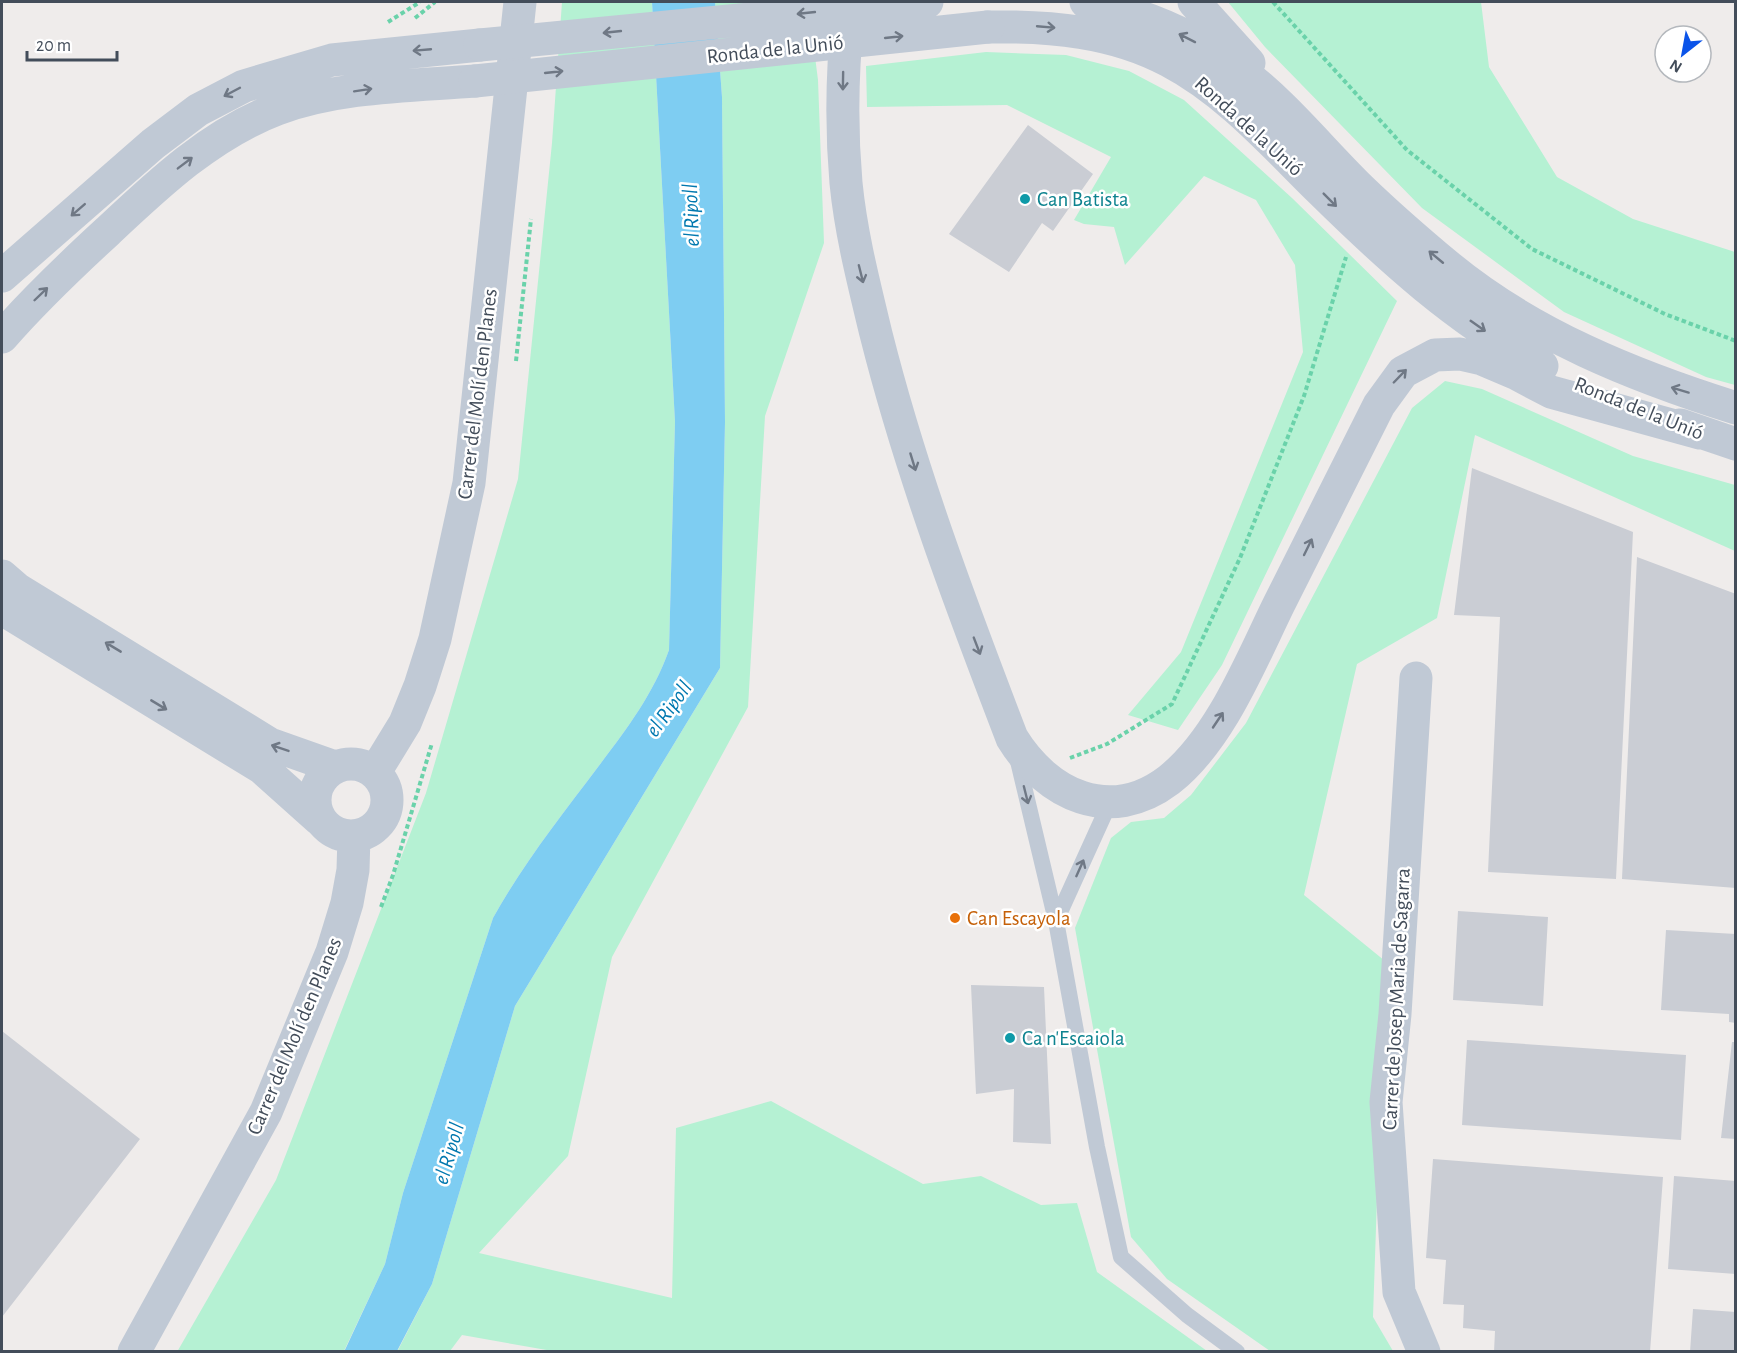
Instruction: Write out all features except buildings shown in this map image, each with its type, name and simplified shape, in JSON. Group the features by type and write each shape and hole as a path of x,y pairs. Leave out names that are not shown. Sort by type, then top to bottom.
{"street":[{"name":"Carrer del Molí den Planes","path":"375,772 405,723 420,686 435,639 469,483 520,2"},
{"path":"850,2 843,69 842,125 855,248 891,390 942,554 1012,738 1025,759 1040,774 1068,792 1088,801 1110,802 1150,791 1168,780 1211,731 1241,682 1378,405 1403,372 1435,355 1460,354 1504,368 1551,392 1700,433"},
{"name":"Ronda de la Unió","path":"2,276 153,144 198,110 244,86 332,60 927,2"},
{"name":"Ronda de la Unió","path":"1086,2 1152,20 1199,44 1238,69 1285,110 1361,189 1411,235 1451,269 1506,306 1552,334 1613,364 1669,387 1736,408"},
{"path":"1194,2 1245,58 1285,110"},
{"name":"Ronda de la Unió","path":"2,337 37,297 152,189 213,142 277,109 325,96 377,88 475,81 988,27 1044,26 1077,31 1137,47 1168,60 1197,77 1243,115 1355,225 1434,296 1533,361 1631,408 1736,444"},
{"path":"2,576 17,589 270,744 335,767"},
{"path":"2,609 262,768 319,819 334,832 354,836 365,834 375,827 383,818 387,806 383,782 375,772 356,764 335,767 325,774 315,795 319,819"},
{"name":"Carrer de Josep Maria de Sagarra","path":"1416,678 1395,1014 1386,1102 1399,1292 1424,1352"},
{"name":"Carrer del Molí den Planes","path":"134,1352 266,1112 332,952 347,903 353,870 354,836"}],"lane":[{"path":"1012,738 1056,921 1097,1147 1121,1257 1187,1315 1237,1352"},
{"path":"1056,921 1110,802"}],"path":[{"path":"411,20 435,2"},
{"path":"1273,2 1407,150 1532,249 1665,314 1736,341"},
{"path":"1040,774 1076,755 1107,744 1172,704 1240,558 1304,396 1355,225"}],"green space":[{"path":"562,2 652,2 675,422 669,650 638,712 556,822 493,918 403,1193 385,1264 344,1351 177,1352 276,1180 426,793 518,479 552,143"},
{"path":"715,2 808,2 818,80 824,243 765,416 748,707 612,957 568,1156 479,1253 672,1298 676,1128 771,1101 923,1184 981,1176 1041,1205 1077,1203 1097,1272 1207,1351 558,1352 462,1335 450,1351 397,1352 432,1284 515,1006 720,668 725,422 722,97"},
{"path":"1228,2 1481,2 1489,67 1557,177 1633,219 1735,252 1735,385 1706,377 1564,312 1422,208 1265,47"},
{"path":"986,52 1066,55 1129,71 1184,100 1292,198 1397,301 1222,665 1178,730 1128,715 1181,652 1303,352 1295,265 1256,200 1204,176 1125,265 1114,227 1084,224 1074,220 1111,157 1007,105 867,107 866,66"},
{"path":"1445,381 1482,389 1633,456 1735,485 1735,551 1475,435 1437,618 1357,664 1304,895 1385,961 1373,1317 1393,1351 1270,1351 1167,1279 1131,1237 1075,928 1111,838 1131,822 1164,818 1191,795 1246,723 1412,408"}],"water":[{"name":"el Ripoll","path":"652,2 715,2 722,97 725,422 720,668 515,1006 432,1284 397,1351 344,1352 385,1264 403,1193 493,918 556,822 638,712 669,650 675,422"}],"place":[{"name":"Can Batista","path":"1025,199"},
{"name":"Can Escayola","path":"955,918"},
{"name":"Ca n'Escaiola","path":"1010,1038"}]}
